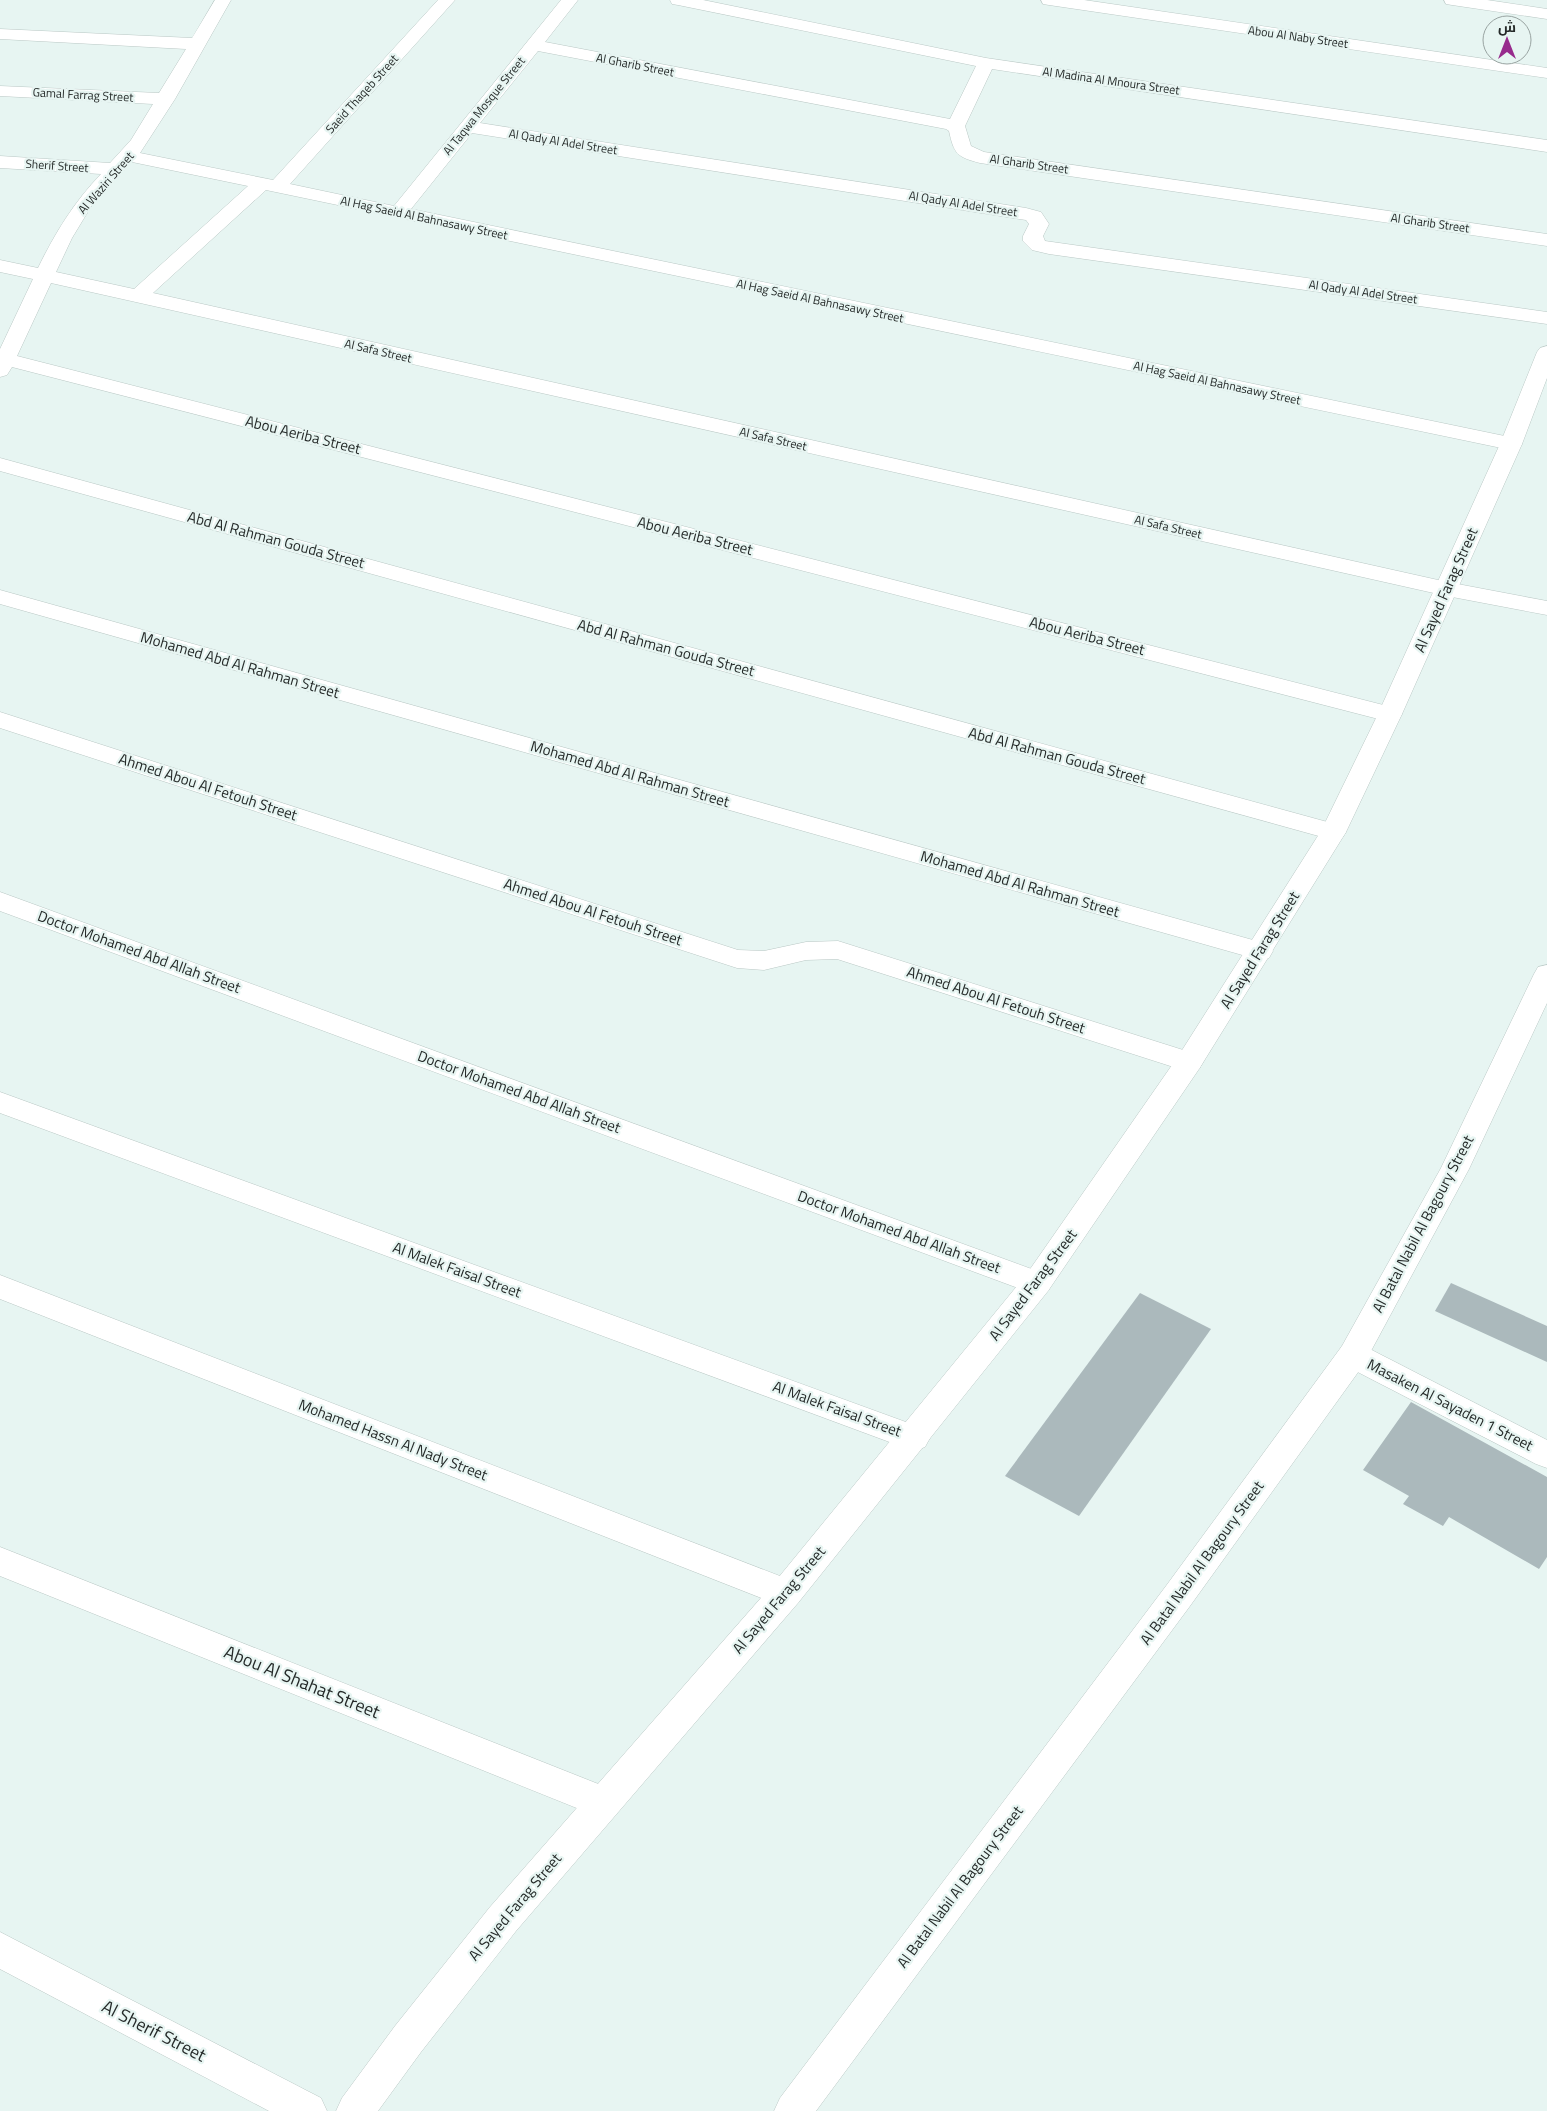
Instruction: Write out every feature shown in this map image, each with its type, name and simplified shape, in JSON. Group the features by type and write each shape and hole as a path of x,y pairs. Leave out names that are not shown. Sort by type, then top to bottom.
{"street":[{"name":"Al Waziri Street","path":"2,363 62,238 81,210 129,156 148,131 223,0"},
{"name":"Saeid Thaqeb Street","path":"137,297 269,186 447,0"},
{"name":"Al Taqwa Mosque Street","path":"398,213 570,0"},
{"name":"Al Madina Al Mnoura Street","path":"678,0 986,63 1547,146"},
{"name":"Abou Al Naby Street","path":"1049,0 1112,5 1547,73"},
{"path":"1452,0 1547,14"},
{"path":"0,34 198,44"},
{"name":"Al Gharib Street","path":"534,45 955,127 958,129 962,149 980,157 1547,240"},
{"path":"955,127 986,63"},
{"name":"Gamal Farrag Street","path":"0,91 166,99"},
{"name":"Al Qady Al Adel Street","path":"468,127 1026,214 1034,216 1039,224 1033,236 1033,241 1039,246 1049,248 1547,318"},
{"name":"Al Hag Saeid Al Bahnasawy Street","path":"129,156 1511,444"},
{"name":"Sherif Street","path":"0,162 115,170"},
{"name":"Al Safa Street","path":"0,266 1447,589 1547,608"},
{"name":"Al Sayed Farag Street","path":"355,2111 408,2039 503,1919 786,1593 914,1438 1037,1284 1190,1062 1333,832 1447,589 1511,444 1547,352"},
{"name":"Abou Aeriba Street","path":"2,363 1390,714"},
{"name":"Abd Al Rahman Gouda Street","path":"0,464 1333,832"},
{"name":"Mohamed Abd Al Rahman Street","path":"0,597 1260,951"},
{"name":"Ahmed Abou Al Fetouh Street","path":"0,720 737,959 754,962 770,961 802,952 838,950 1190,1062"},
{"name":"Doctor Mohamed Abd Allah Street","path":"0,900 1037,1284"},
{"name":"Al Batal Nabil Al Bagoury Street","path":"793,2111 1178,1596 1353,1356 1455,1169 1547,974"},
{"name":"Al Malek Faisal Street","path":"0,1102 914,1438"},
{"name":"Mohamed Hassn Al Nady Street","path":"0,1287 786,1593"},
{"name":"Masaken Al Sayaden 1 Street","path":"1353,1356 1547,1455"},
{"name":"Abou Al Shahat Street","path":"0,1561 604,1803"},
{"name":"Al Sherif Street","path":"0,1950 308,2111"}],"building":[{"path":"1451,1283 1547,1326 1547,1362 1435,1311"},
{"path":"1140,1293 1211,1329 1079,1516 1005,1476"},
{"path":"1411,1402 1547,1477 1547,1557 1539,1569 1449,1517 1443,1526 1403,1504 1409,1496 1363,1470"}]}
